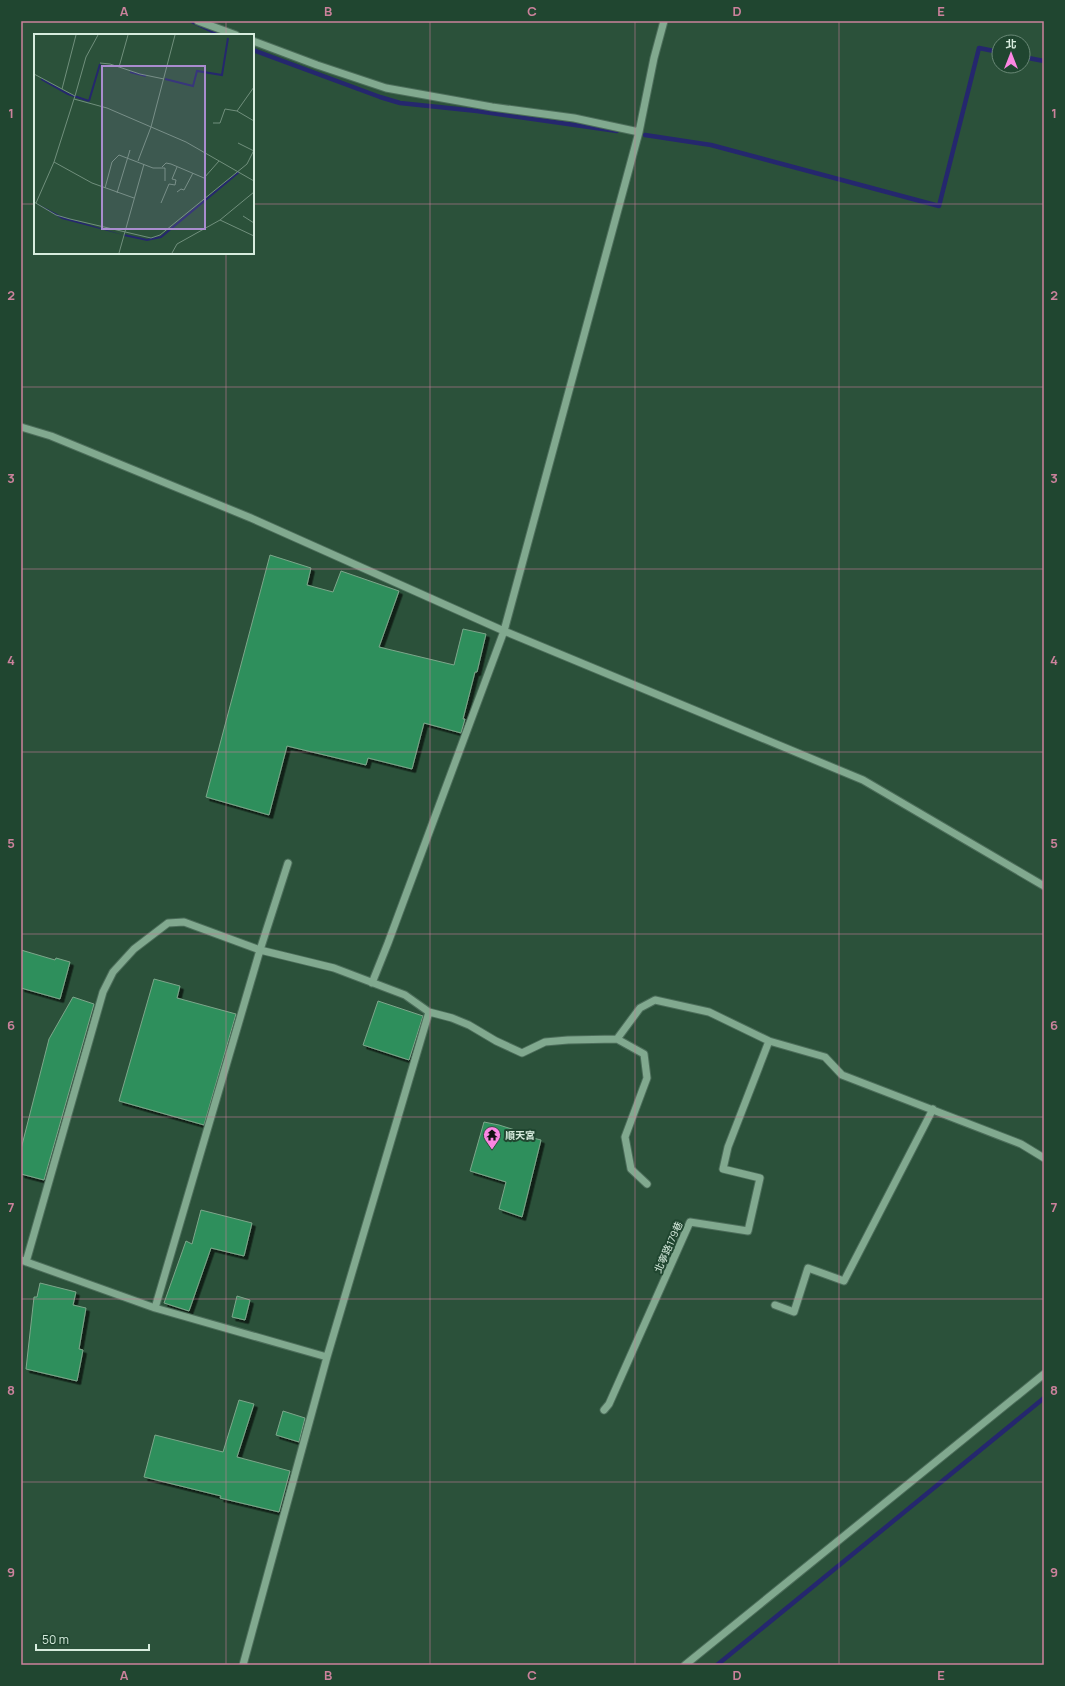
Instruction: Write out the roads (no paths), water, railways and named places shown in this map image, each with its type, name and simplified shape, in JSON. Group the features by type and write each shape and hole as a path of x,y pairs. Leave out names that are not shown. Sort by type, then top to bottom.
{"street":[{"path":"198,21 233,34"},
{"path":"372,983 504,631 639,132 654,58 664,21"},
{"path":"254,41 317,65 386,88 492,107 574,118 639,132"},
{"path":"21,427 51,436 243,516 504,631 863,780 1044,886"},
{"path":"155,1308 260,950 288,863"},
{"path":"327,1357 155,1308 23,1261 103,992 113,972 134,949 168,923 184,922 260,950 334,968 405,995 429,1012 452,1018 469,1025 496,1041 522,1053 545,1042 617,1039 644,1054 647,1078 625,1137 631,1169 647,1184"},
{"path":"617,1039 640,1008 655,1000 709,1012 769,1041 825,1057 842,1075 1021,1144 1044,1158"},
{"path":"243,1665 327,1357 429,1012"},
{"name":"北寧路179巷","path":"604,1410 612,1397 690,1222 748,1231 760,1178 722,1169 728,1147 769,1041"},
{"path":"775,1305 794,1312 808,1268 844,1281 933,1109"},
{"path":"685,1665 1044,1374"}],"waterway":[{"path":"192,21 219,34"},
{"path":"645,135 711,145 939,206 979,48 991,50"},
{"path":"254,50 400,103 477,111 617,131"},
{"path":"1031,59 1044,61"},
{"path":"717,1665 1044,1398"}],"place":[{"name":"順天宮","path":"492,1150"}]}
